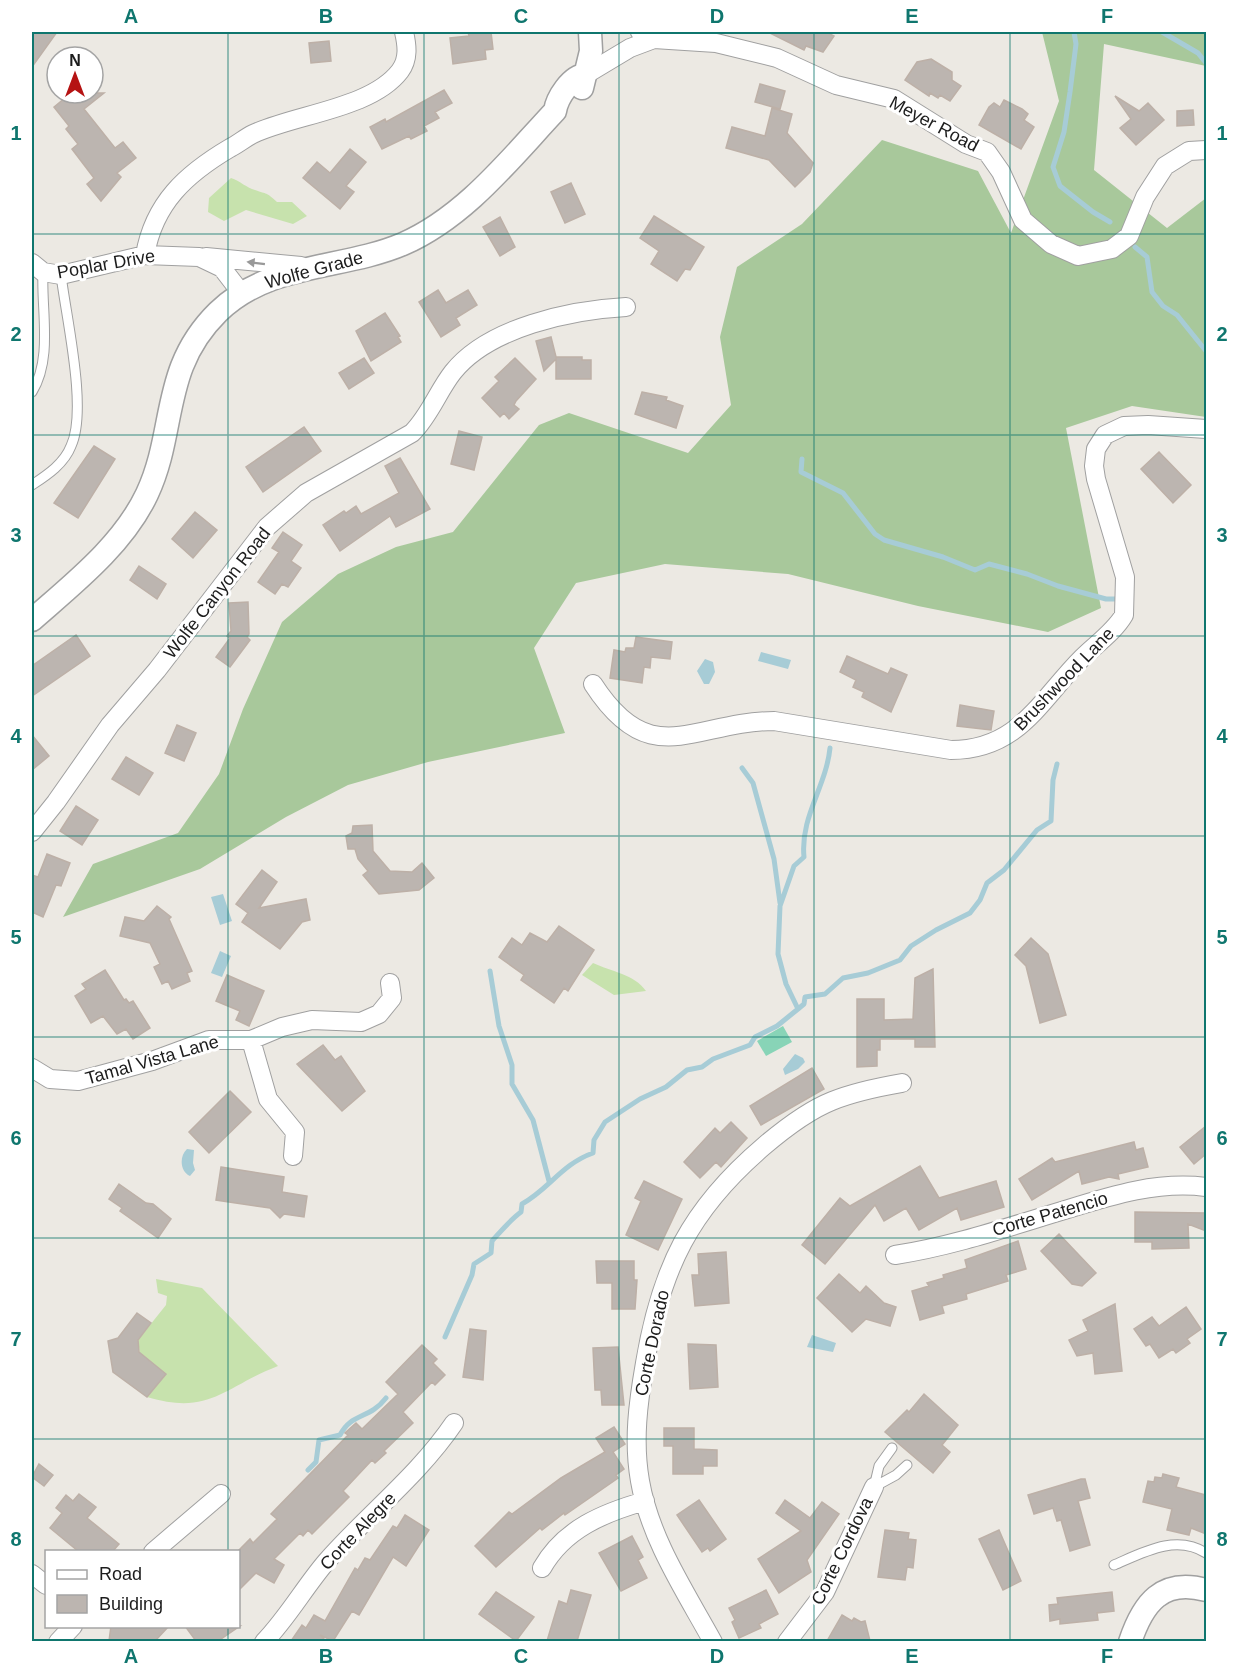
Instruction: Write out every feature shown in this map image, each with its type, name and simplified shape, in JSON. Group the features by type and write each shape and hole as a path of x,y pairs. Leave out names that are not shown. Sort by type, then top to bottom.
{"street":[{"path":"145,255 157,216 164,202 185,178 252,134 357,100 385,84 400,71 406,61 408,47 404,32"},
{"path":"585,75 591,51 590,32"},
{"name":"Wolfe Grade","path":"32,620 93,565 140,508 154,478 170,406 183,364 209,322 242,294 273,278 394,248 432,229 480,190 555,111 558,100 572,81 630,48 647,35"},
{"name":"Meyer Road","path":"647,35 716,43 777,58 836,85 894,99 966,144 987,152 1001,172 1023,220 1051,244 1078,256 1112,249 1129,236 1145,197 1165,166 1189,151 1206,150"},
{"name":"Poplar Drive","path":"45,270 145,255 190,256 217,264 242,294"},
{"path":"190,256 315,267"},
{"name":"Wolfe Canyon Road","path":"32,832 110,725 157,670 252,544 294,502 313,488 412,433 423,420 454,371 488,342 527,326 570,314 626,307"},
{"name":"Brushwood Lane","path":"593,684 624,720 640,731 659,736 680,737 752,722 774,721 951,750 978,748 998,741 1024,724 1074,666 1124,615 1125,577 1094,466 1099,442 1113,430 1124,426 1148,424 1206,429"},
{"name":"Tamal Vista Lane","path":"32,1068 50,1079 78,1081 143,1064 209,1040 251,1040 282,1027 312,1020 361,1022 379,1014 392,998 390,983"},
{"path":"251,1040 268,1099 295,1131 294,1156"},
{"name":"Corte Dorado","path":"713,1641 666,1556 645,1501 639,1472 636,1436 646,1354 665,1280 693,1223 710,1199 731,1176 799,1120 842,1097 902,1083"},
{"name":"Corte Patencio","path":"895,1255 946,1245 1137,1190 1170,1185 1206,1187"},
{"name":"Corte Alegre","path":"264,1641 293,1608 326,1562 424,1463 454,1423"},
{"name":"Corte Cordova","path":"787,1641 825,1592 874,1487"},
{"path":"154,1550 221,1494"},
{"path":"542,1568 553,1550 575,1530 601,1516 645,1501"},
{"path":"32,1574 45,1583"},
{"path":"1130,1641 1145,1607 1155,1597 1166,1590 1184,1587 1206,1590"},
{"path":"58,1641 71,1628"}],"lane":[{"path":"32,392 40,378 45,270"},
{"path":"32,485 57,467 71,447 77,428 77,395 45,270"},
{"path":"874,1487 879,1466 892,1448"},
{"path":"874,1487 896,1475 907,1465"},
{"path":"1114,1565 1148,1551 1176,1544 1189,1545 1206,1553"}],"green space":[{"path":"1042,32 1206,32 1206,66 1104,44 1094,170 1167,228 1206,198 1206,417 1132,406 1066,428 1101,608 1048,632 918,606 788,574 665,564 576,583 534,648 565,733 428,762 348,785 286,817 200,869 63,917 93,864 178,833 219,774 243,709 282,622 338,574 396,547 453,532 539,425 569,413 688,453 731,405 720,337 737,267 802,224 882,140 978,171 1011,233 1059,101"},
{"path":"231,178 268,195 277,202 292,202 307,216 293,224 246,210 224,221 208,212 209,198"},
{"path":"593,963 629,977 646,991 614,995 582,975"},
{"path":"783,1026 792,1042 766,1056 757,1041"},
{"path":"156,1279 202,1288 278,1366 202,1401 169,1402 147,1397 153,1364 140,1354 138,1340 166,1305 167,1296 158,1293"}],"water":[{"path":"761,652 791,660 788,669 758,661"},
{"path":"705,659 713,662 715,672 709,684 704,684 697,671"},
{"path":"223,894 232,921 220,925 211,897"},
{"path":"220,951 231,956 222,977 211,973"},
{"path":"795,1054 803,1058 805,1062 798,1069 785,1075 783,1069"},
{"path":"187,1149 194,1150 195,1170 190,1176 184,1171 182,1164 184,1152"},
{"path":"812,1335 836,1343 833,1352 807,1347"}],"building":[{"path":"32,32 57,32 48,45 45,45 45,49 32,67"},
{"path":"468,32 491,32 493,49 485,50 486,59 453,64 450,38 469,36"},
{"path":"768,32 826,32 834,36 823,52 806,46 804,50"},
{"path":"329,41 331,61 311,63 309,43"},
{"path":"931,59 952,72 952,80 961,86 950,101 940,95 938,98 930,93 929,96 905,80 917,62"},
{"path":"760,84 785,91 780,109 755,102"},
{"path":"444,90 452,103 435,112 439,118 424,126 427,131 411,139 409,136 382,149 370,127 385,119 386,122"},
{"path":"1115,96 1139,111 1148,103 1164,120 1136,145 1120,128 1131,119"},
{"path":"1004,100 1028,114 1024,120 1034,127 1021,149 979,125 989,107 994,103 1000,107"},
{"path":"56,105 89,105 84,109 115,148 123,142 136,158 117,173 121,177 101,201 87,184 94,178 72,149 78,144 66,129 69,126 54,107"},
{"path":"772,108 792,114 787,133 813,163 810,172 795,187 769,160 726,148 732,127 765,136"},
{"path":"1193,110 1194,125 1177,126 1177,111"},
{"path":"350,149 366,162 346,186 354,192 340,209 303,178 317,162 330,173"},
{"path":"571,183 585,214 565,223 551,192"},
{"path":"654,216 704,247 690,270 685,269 677,281 651,264 659,251 640,238"},
{"path":"500,217 515,247 500,256 483,227"},
{"path":"438,290 446,303 468,290 477,305 456,318 460,325 441,337 419,302"},
{"path":"385,313 400,336 398,337 401,342 371,361 356,331"},
{"path":"551,337 556,357 582,357 582,360 591,360 591,379 556,379 556,359 544,371 536,341"},
{"path":"364,358 374,373 349,389 339,373"},
{"path":"515,358 536,379 516,401 514,405 519,409 509,419 504,413 500,417 482,398 499,381 495,377"},
{"path":"642,392 667,397 666,400 683,406 676,428 635,414"},
{"path":"304,427 321,451 263,492 246,467"},
{"path":"459,431 482,437 474,470 451,464"},
{"path":"94,446 115,459 78,518 54,503"},
{"path":"1159,452 1191,485 1173,503 1141,469"},
{"path":"400,458 430,509 396,527 390,516 340,551 323,525 344,511 346,513 356,506 361,514 399,493 385,466"},
{"path":"195,512 217,530 193,558 172,539"},
{"path":"283,532 302,545 291,561 301,568 288,587 282,584 275,594 258,582 279,552 272,548"},
{"path":"139,566 166,584 157,599 130,580"},
{"path":"248,602 249,634 247,637 250,640 230,667 216,657 230,638 227,636 231,631 229,603"},
{"path":"76,635 90,656 32,696 32,666"},
{"path":"636,637 672,642 670,659 651,657 650,668 644,667 642,683 610,678 614,650 625,652 626,648 634,648"},
{"path":"847,656 888,674 891,668 907,675 891,712 862,697 864,692 853,687 856,680 840,672"},
{"path":"960,705 994,711 991,730 957,726"},
{"path":"177,725 196,733 184,761 165,753"},
{"path":"32,735 49,756 32,770"},
{"path":"126,757 153,773 139,795 112,779"},
{"path":"76,806 98,820 82,845 60,831"},
{"path":"372,825 373,851 390,871 412,872 422,863 434,878 419,890 379,894 363,875 368,871 358,859 355,849 348,849 346,836 352,833 353,826"},
{"path":"47,854 70,863 61,886 56,885 43,917 32,912 32,875 38,877"},
{"path":"262,870 277,882 259,908 306,899 310,920 302,922 280,949 242,922 248,913 236,904"},
{"path":"157,906 171,917 169,919 192,971 187,973 190,981 172,989 168,981 162,984 154,967 160,964 150,943 120,936 125,917 144,921"},
{"path":"559,926 594,950 568,991 564,988 554,1003 521,980 524,975 499,957 512,938 522,945 530,933 547,942"},
{"path":"1031,938 1048,954 1066,1015 1040,1023 1026,966 1015,955"},
{"path":"933,969 935,1047 915,1047 915,1039 880,1039 877,1066 857,1067 857,999 884,999 884,1020 913,1019 915,978"},
{"path":"105,970 124,1000 126,999 129,1003 133,1001 150,1028 133,1039 126,1029 117,1034 103,1016 91,1023 75,996 86,989 82,984"},
{"path":"227,975 264,991 249,1026 236,1020 240,1011 216,1001"},
{"path":"323,1045 335,1060 341,1056 365,1091 342,1111 297,1064"},
{"path":"812,1068 824,1089 761,1125 750,1106"},
{"path":"230,1091 251,1112 209,1153 189,1132"},
{"path":"731,1122 747,1138 721,1167 716,1162 700,1178 684,1162 715,1128 720,1133"},
{"path":"1206,1126 1206,1154 1194,1164 1180,1147"},
{"path":"1134,1142 1136,1150 1143,1148 1148,1167 1118,1174 1119,1179 1109,1177 1082,1184 1079,1171 1032,1200 1019,1179 1052,1158 1055,1162"},
{"path":"920,1166 939,1198 996,1181 1004,1207 961,1220 957,1208 919,1230 906,1208 884,1221 875,1205 825,1264 802,1245 840,1198 850,1206"},
{"path":"221,1167 284,1177 282,1192 307,1196 304,1217 284,1214 280,1218 270,1208 216,1200"},
{"path":"644,1181 682,1199 658,1250 626,1235 641,1201 635,1198"},
{"path":"119,1184 146,1203 153,1204 171,1219 158,1238 120,1211 122,1208 109,1199"},
{"path":"1135,1212 1206,1213 1206,1231 1188,1224 1189,1248 1152,1249 1152,1242 1135,1242"},
{"path":"1059,1234 1096,1273 1082,1286 1072,1284 1041,1251"},
{"path":"1018,1241 1026,1269 1006,1275 1008,1281 966,1294 967,1299 942,1306 944,1313 920,1320 912,1291 929,1286 927,1283 944,1278 943,1275 967,1268 965,1260"},
{"path":"726,1252 729,1303 695,1306 692,1275 699,1275 698,1254"},
{"path":"596,1261 634,1261 634,1280 637,1280 635,1309 612,1309 612,1283 597,1283"},
{"path":"839,1274 860,1293 866,1286 884,1303 896,1307 890,1326 866,1319 852,1332 817,1298"},
{"path":"1115,1304 1122,1371 1095,1374 1093,1353 1077,1356 1069,1340 1088,1331 1083,1320"},
{"path":"1186,1307 1201,1329 1187,1339 1190,1343 1176,1353 1173,1349 1159,1358 1150,1344 1146,1346 1134,1329 1152,1317 1159,1326"},
{"path":"137,1313 151,1323 138,1340 139,1352 166,1374 147,1397 113,1372 108,1341 118,1338"},
{"path":"470,1329 486,1331 483,1380 463,1377"},
{"path":"688,1344 716,1345 718,1387 690,1389"},
{"path":"422,1345 437,1359 433,1363 445,1375 435,1385 432,1382 403,1412 413,1423 384,1451 386,1453 375,1463 372,1460 343,1491 349,1497 312,1534 308,1530 303,1536 300,1533 274,1559 284,1565 274,1583 256,1573 240,1589 239,1550 250,1539 253,1543 277,1519 271,1514 348,1435 345,1433 356,1423 362,1429 398,1394 386,1382"},
{"path":"618,1347 624,1405 602,1405 601,1390 595,1390 593,1348"},
{"path":"924,1394 958,1425 942,1445 950,1452 933,1473 885,1432 907,1410 909,1412"},
{"path":"614,1427 625,1444 613,1452 624,1469 616,1475 618,1478 542,1530 540,1528 496,1567 475,1546 509,1512 512,1514 561,1478 605,1452 596,1438"},
{"path":"664,1428 694,1428 694,1449 717,1450 717,1466 703,1466 703,1474 673,1474 673,1446 664,1446"},
{"path":"39,1464 53,1475 44,1486 32,1477"},
{"path":"1163,1474 1179,1478 1176,1487 1206,1495 1206,1534 1191,1528 1189,1535 1167,1530 1172,1509 1143,1502 1148,1481 1154,1482 1155,1477 1162,1478"},
{"path":"1085,1479 1090,1498 1078,1501 1090,1545 1070,1551 1061,1520 1057,1521 1053,1508 1034,1514 1028,1495"},
{"path":"79,1494 96,1507 87,1518 119,1544 114,1550 77,1550 50,1528 62,1513 56,1508 66,1495 73,1501"},
{"path":"699,1500 726,1539 710,1551 708,1548 702,1552 677,1515"},
{"path":"785,1500 810,1518 822,1502 839,1514 807,1560 811,1572 779,1593 758,1559 801,1531 776,1513"},
{"path":"405,1515 429,1530 406,1566 393,1557 359,1615 352,1611 333,1641 320,1635 326,1641 291,1641 302,1625 306,1628 314,1615 325,1621 355,1568 358,1570 365,1558 370,1560 393,1526 397,1528"},
{"path":"885,1530 909,1533 908,1539 916,1540 913,1568 907,1567 905,1580 878,1577"},
{"path":"999,1530 1021,1581 1003,1590 979,1539"},
{"path":"632,1536 643,1557 638,1560 647,1578 621,1591 599,1553"},
{"path":"571,1590 591,1595 577,1641 547,1641 559,1601 567,1604"},
{"path":"766,1590 778,1614 759,1624 761,1628 739,1638 732,1622 735,1620 729,1608"},
{"path":"496,1592 534,1617 516,1641 479,1614"},
{"path":"1112,1592 1114,1611 1097,1613 1098,1620 1060,1624 1060,1619 1050,1621 1049,1605 1058,1604 1057,1598"},
{"path":"842,1615 852,1621 854,1618 861,1622 865,1621 870,1641 827,1641"},
{"path":"111,1628 167,1628 155,1641 109,1641"},
{"path":"186,1628 237,1628 218,1641 196,1641"}],"waterway":[{"path":"1074,32 1076,44 1064,132 1053,167 1060,186 1093,212 1110,222"},
{"path":"1162,32 1198,53 1206,63"},
{"path":"1135,247 1147,257 1152,292 1163,306 1177,315 1206,351"},
{"path":"802,459 801,472 843,493 875,534 884,540 943,557 975,570 989,564 1027,574 1058,586 1106,599 1116,599"},
{"path":"445,1337 472,1275 474,1264 491,1253 492,1241 521,1212 522,1204 564,1170 593,1153 594,1140 605,1122 640,1099 666,1087 687,1070 702,1067 713,1059 750,1045 755,1037 777,1026 798,1009 786,984 778,954 780,906 794,866 804,857 809,815 824,776 830,748"},
{"path":"798,1009 804,1004 805,997 825,994 843,978 868,973 900,960 911,946 970,913 980,900 987,883 1004,870 1037,830 1051,821 1053,780 1057,764"},
{"path":"742,768 753,783 774,859 780,903"},
{"path":"490,971 499,1026 512,1065 512,1084 533,1120 549,1181"},
{"path":"308,1470 316,1462 319,1440 340,1435 350,1423 373,1410 386,1398"}]}
